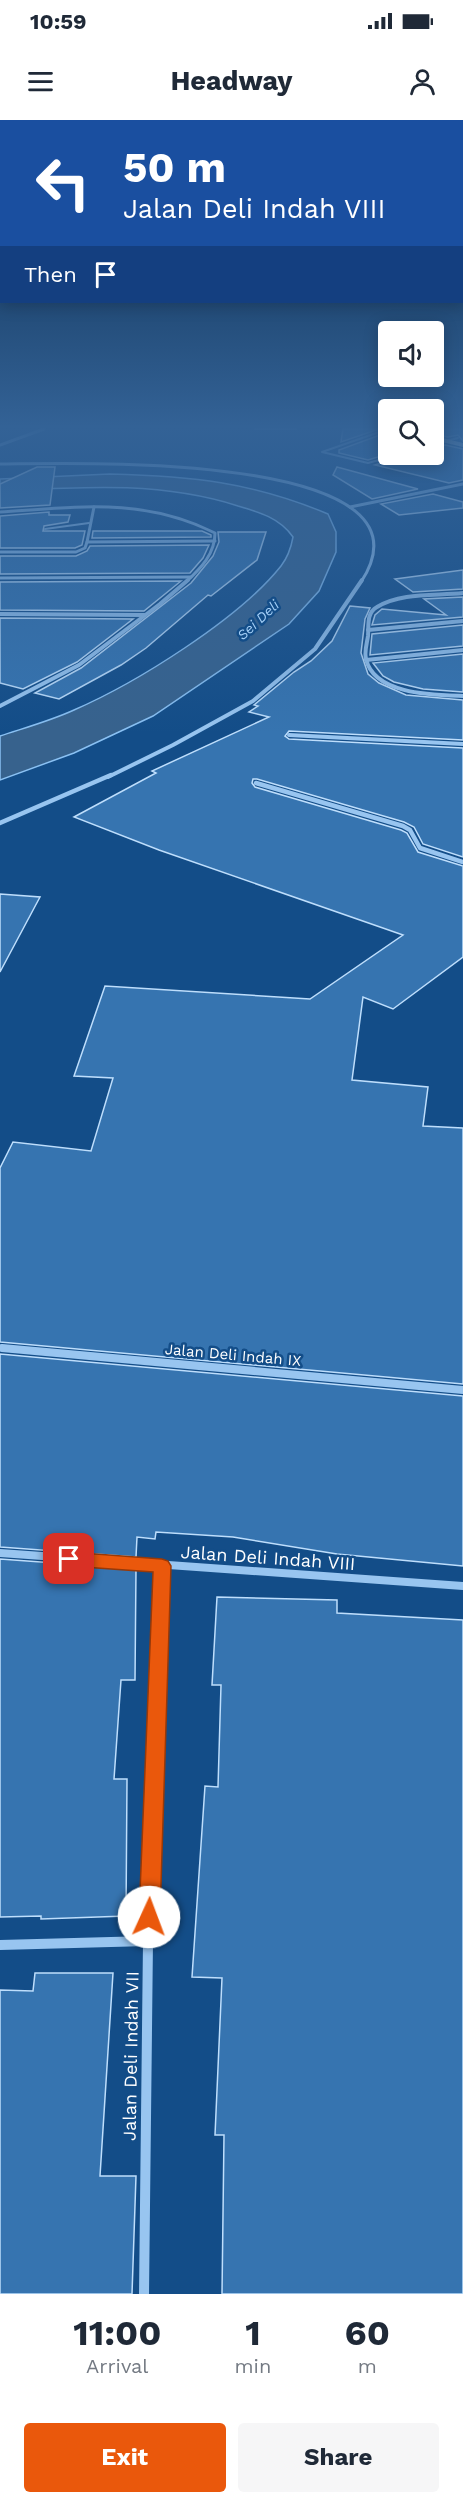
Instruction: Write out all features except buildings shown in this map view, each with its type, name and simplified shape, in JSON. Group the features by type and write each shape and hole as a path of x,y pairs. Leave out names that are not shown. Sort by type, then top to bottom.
{"street":[{"path":"0,552 76,552 85,548 88,530"},
{"path":"0,706 79,665 191,577 215,546 215,533 211,530"},
{"path":"0,823 138,764 249,703 308,656 331,628 344,605 367,576 376,548 370,530"},
{"path":"87,542 215,540"},
{"path":"0,578 191,577"},
{"path":"463,593 380,605 371,611 366,660 372,674 388,684 417,692 463,696"},
{"path":"0,614 145,615"},
{"path":"368,630 463,621"},
{"path":"366,660 463,650"},
{"path":"289,735 463,744"},
{"path":"256,783 403,826 410,830 420,848 463,862"},
{"name":"Jalan Deli Indah IX","path":"0,1348 463,1390"},
{"name":"Jalan Deli Indah VIII","path":"0,1553 463,1586"},
{"name":"Jalan Deli Indah VII","path":"144,2294 148,1941 162,1566"},
{"path":"0,1945 148,1941"}],"water":[{"name":"Sei Deli","path":"288,530 335,530 336,552 319,591 289,624 153,716 74,753 0,780 0,736 74,710 127,684 185,648 240,607 263,586 286,559 293,537"}],"route":[{"path":"69,1559 162,1566 149,1917"}]}
